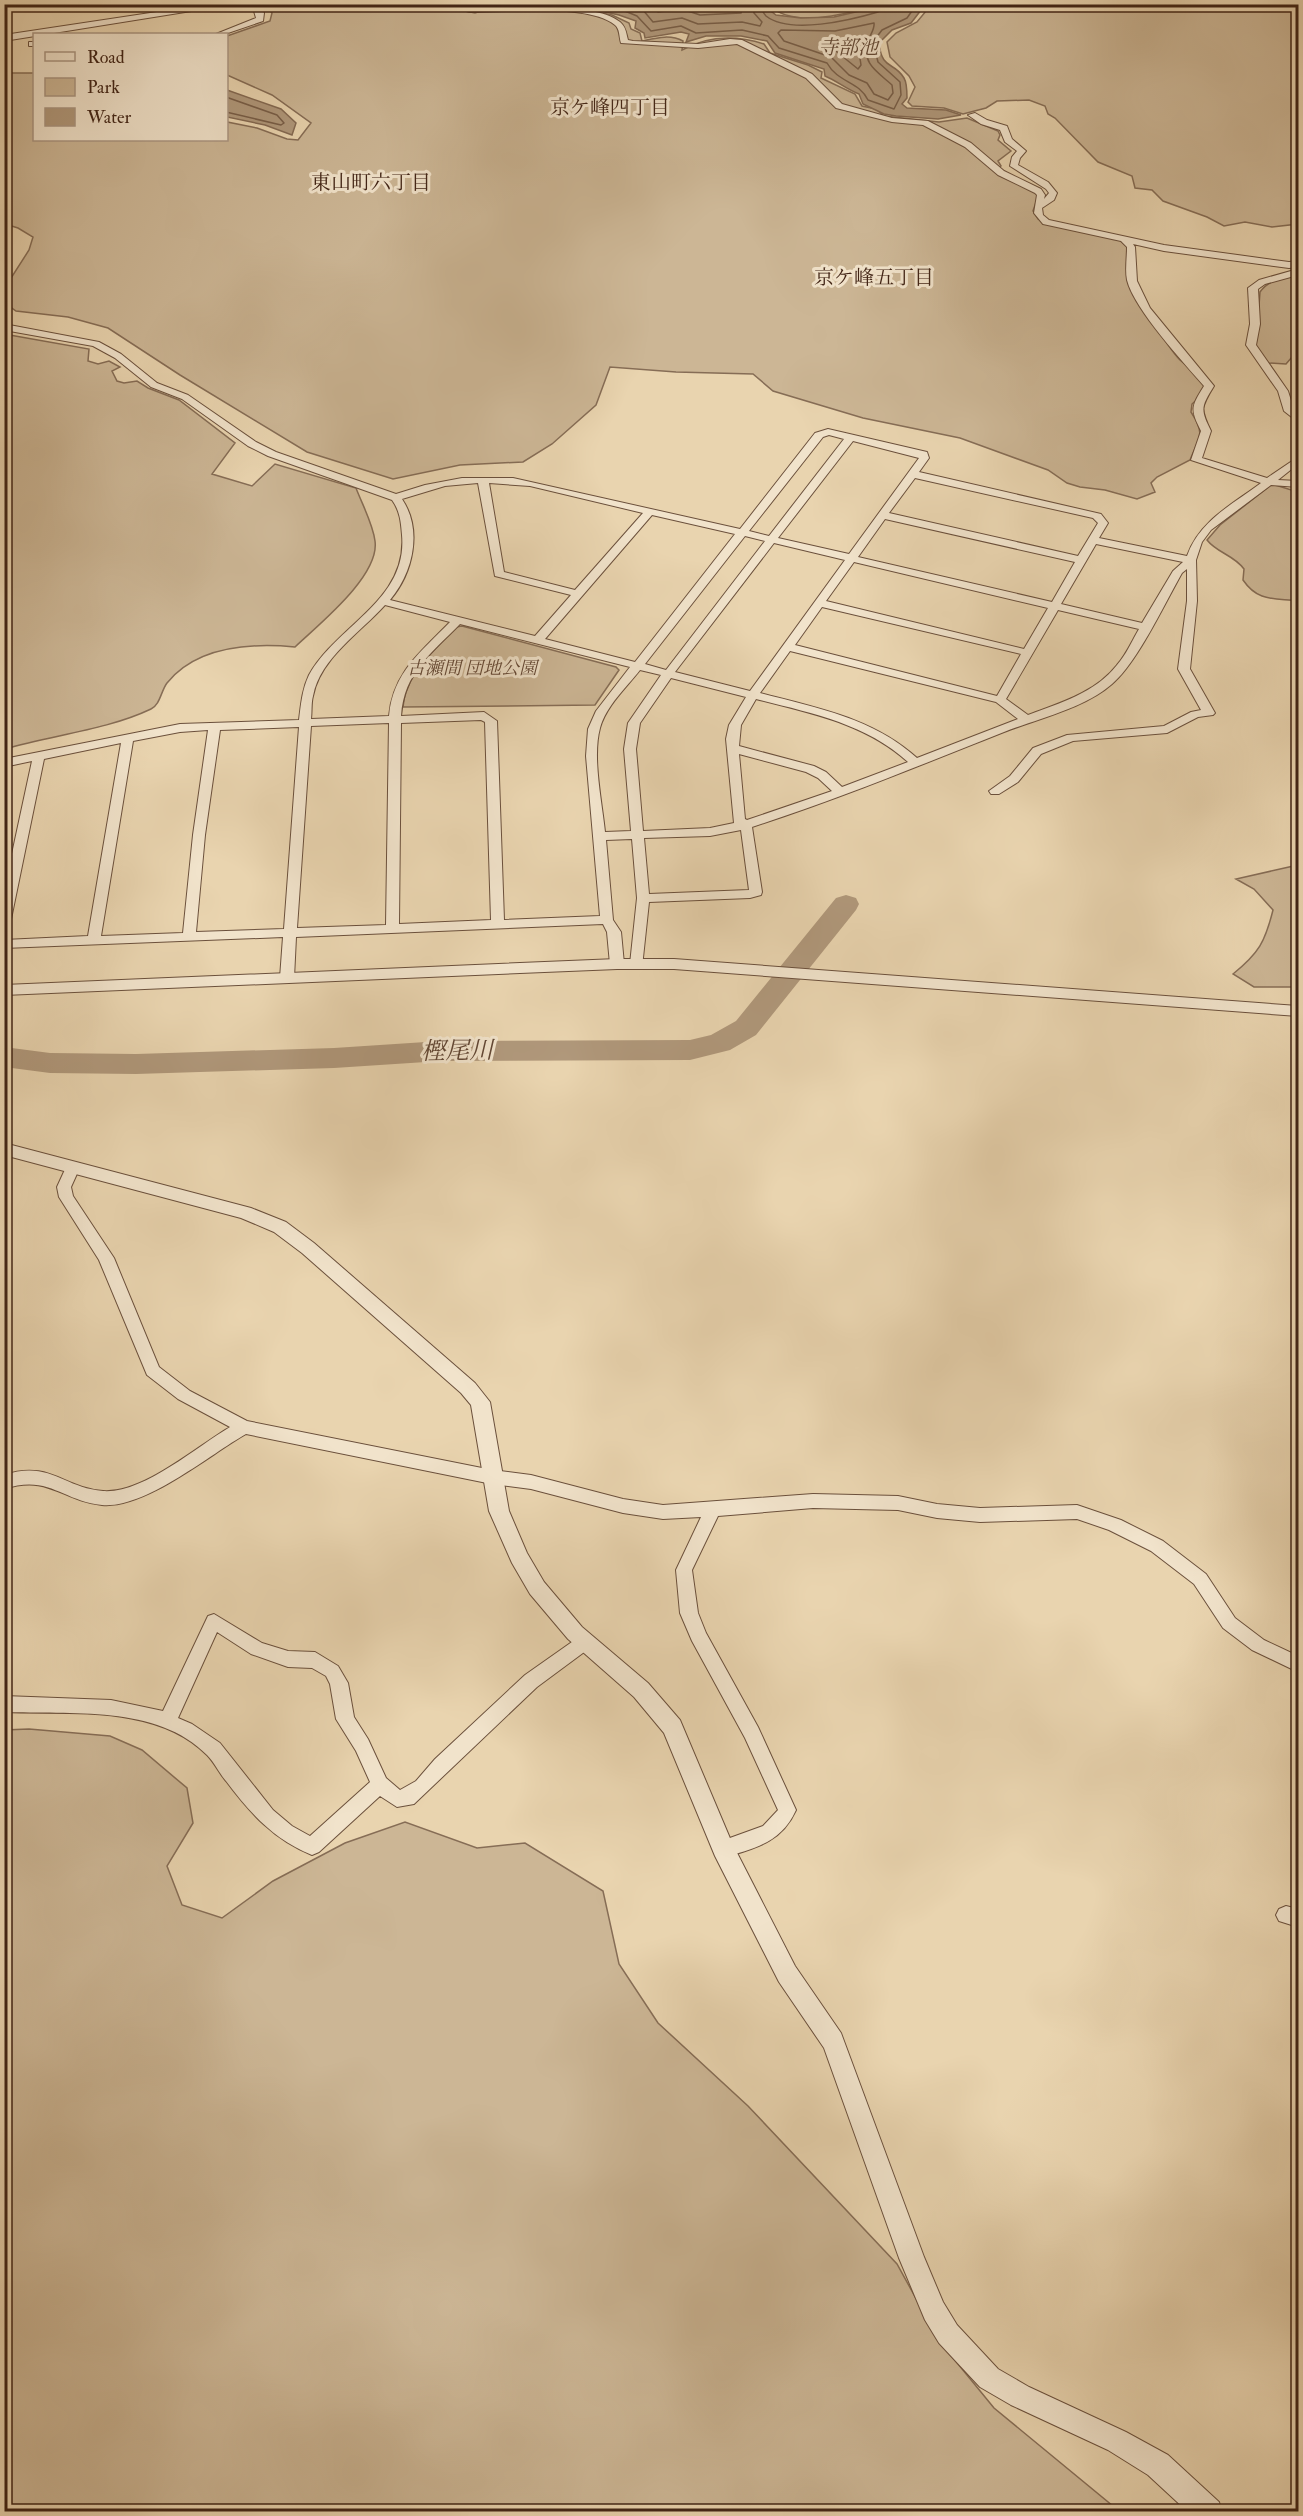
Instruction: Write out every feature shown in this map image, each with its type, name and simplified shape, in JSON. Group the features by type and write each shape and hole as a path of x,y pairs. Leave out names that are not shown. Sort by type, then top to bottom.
{"street":[{"path":"119,4 135,4"},
{"path":"4,33 207,4"},
{"path":"37,33 231,4"},
{"path":"444,4 470,9 555,7 599,16 617,22 622,29 624,41 633,43 706,47 723,45 730,41 739,42 809,76 839,105 892,120 925,123 968,145 1001,173 1038,191 1041,195 1037,215 1046,222 1164,248 1289,265 1299,264"},
{"path":"222,33 260,18 256,7"},
{"path":"4,38 33,34"},
{"path":"972,115 984,122 1004,128 1008,140 1022,152 1016,157 1014,166 1020,172 1043,181 1050,187 1053,193 1051,198 1038,207"},
{"path":"1123,238 1131,248 1132,280 1146,308 1209,386 1197,405 1198,415 1206,431 1196,460 1270,482 1299,484"},
{"path":"1299,272 1262,282 1253,288 1255,324 1251,338 1251,345 1283,391 1288,411 1299,419"},
{"path":"4,327 96,344 118,356 154,385 185,397 252,444 272,454 396,498 404,510 407,559 400,577 382,600 328,656 315,674 307,695 287,978"},
{"path":"617,964 614,932 607,920 592,756 594,729 602,711 819,435 828,432 923,454 924,458 753,695 735,725 732,748 739,821 746,825"},
{"path":"637,964 643,898 631,734 639,714 851,437"},
{"path":"600,836 710,832 746,825 840,792 1086,696 1108,682 1130,656 1178,571 1191,560 1202,532 1299,460"},
{"path":"912,474 1097,516 1103,523 1000,700"},
{"path":"396,498 433,484 466,479 530,483 1145,627"},
{"path":"483,480 497,572 578,594"},
{"path":"538,640 650,511"},
{"path":"882,515 1082,560"},
{"path":"1093,540 1191,560"},
{"path":"995,791 1014,779 1037,751 1071,738 1167,729 1196,714 1209,713 1184,669 1192,601 1191,560"},
{"path":"382,600 831,715 869,728 893,742 916,763"},
{"path":"819,603 1029,653"},
{"path":"392,929 395,719 398,696 403,682 458,620"},
{"path":"788,647 1000,700 1027,720"},
{"path":"4,763 180,728 484,716 491,721 498,924"},
{"path":"189,937 199,836 215,726"},
{"path":"94,941 128,737"},
{"path":"732,748 810,769 822,775 840,792"},
{"path":"4,924 39,755"},
{"path":"643,898 756,892 746,825"},
{"path":"4,944 607,920"},
{"path":"4,990 637,964 705,966 1299,1011"},
{"path":"4,1149 245,1213 280,1227 410,1335 480,1402 499,1511 519,1557 537,1588 585,1642 640,1690 672,1727 723,1849 787,1974 833,2041 912,2258 934,2311 948,2334 989,2378 1020,2396 1117,2441 1158,2465 1209,2511"},
{"path":"73,1167 64,1187 66,1197 106,1258 153,1371 184,1395 244,1427 492,1477 531,1482 623,1506 663,1512 813,1501 898,1503 937,1511 980,1515 1077,1512 1116,1525 1157,1546 1200,1579 1229,1623 1258,1645 1299,1664"},
{"path":"4,1482 19,1475 44,1476 96,1498 119,1497 142,1487 244,1427"},
{"path":"713,1510 684,1570 688,1613 698,1636 752,1733 787,1810 780,1824 766,1834 723,1849"},
{"path":"167,1721 214,1621 257,1649 288,1659 315,1660 332,1671 339,1683 345,1719 362,1745 380,1784 397,1799 408,1798 423,1787 441,1765 531,1681 585,1642"},
{"path":"4,1704 120,1707 167,1721 211,1747 263,1815 289,1836 312,1846 380,1784"}],"green space":[{"path":"433,4 475,13 500,5 564,5 612,15 629,23 631,29 640,33 642,41 663,37 678,39 683,41 682,50 712,39 733,38 754,41 764,44 770,53 822,72 821,78 855,94 862,106 876,109 884,116 939,122 967,118 998,131 1000,135 998,140 1011,151 998,161 1001,166 996,171 1039,194 1033,211 1038,219 1048,224 1118,239 1128,247 1127,272 1137,294 1174,353 1200,377 1204,386 1205,392 1192,404 1191,412 1196,420 1200,436 1190,460 1157,477 1151,483 1155,492 1137,499 1067,483 1048,470 960,438 863,418 773,391 753,374 610,367 596,405 552,444 523,462 460,465 393,479 307,452 180,375 108,328 68,317 16,311 5,303 4,289 29,250 33,237 18,228 5,224 5,69 12,73 33,73 33,141 228,141 228,122 298,140 311,123 272,95 228,75 228,36 270,21 272,13 265,5"},
{"path":"768,5 880,5 837,15 807,18 779,13"},
{"path":"931,5 1298,5 1298,224 1272,227 1245,222 1224,226 1207,217 1163,201 1152,190 1135,188 1132,176 1098,162 1055,118 1048,114 1045,106 1029,100 997,101 986,108 963,114 944,108 912,106 908,102 915,87 909,76 890,57 887,42 896,33 917,22"},
{"path":"1298,275 1298,357 1292,357 1286,364 1268,363 1256,346 1260,292 1272,282"},
{"path":"4,334 89,349 88,361 98,364 109,361 120,367 112,371 117,381 124,383 137,381 148,388 179,400 235,443 212,474 252,486 275,464 356,488 370,521 375,541 374,555 358,584 332,613 295,647 244,647 209,654 179,671 167,683 151,709 98,727 5,749 4,395 11,386 5,380"},
{"path":"1272,484 1298,492 1298,601 1267,598 1255,592 1243,580 1244,569 1240,564 1207,540 1220,525"},
{"name":"古瀬間 団地公園","path":"462,626 616,667 619,670 595,705 403,707 409,684 422,663 456,627"},
{"path":"1298,865 1298,987 1254,987 1233,974 1260,946 1273,910 1254,889 1236,879"},
{"path":"29,1729 110,1736 142,1750 187,1788 193,1823 167,1866 182,1905 222,1918 273,1881 345,1843 405,1822 477,1848 525,1843 603,1891 619,1964 658,2023 748,2106 897,2264 940,2342 994,2408 1119,2511 5,2511 4,1730"}],"water":[{"name":"寺部池","path":"572,5 763,5 776,15 801,18 834,17 886,5 925,5 911,23 892,30 879,43 881,52 886,62 905,80 907,98 902,104 907,108 946,110 961,115 938,119 884,114 863,104 859,94 825,76 824,69 775,53 767,41 741,36 706,36 686,42 689,34 681,32 645,38 644,33 635,28 636,21"},
{"path":"228,90 281,109 296,123 292,135 265,125 228,117"}],"waterway":[{"name":"樫尾川","path":"4,1057 50,1063 136,1064 334,1058 441,1051 690,1050 720,1043 746,1028 846,904"}],"district":[{"name":"京ケ峰四丁目","path":"610,107"},
{"name":"東山町六丁目","path":"371,182"},
{"name":"京ケ峰五丁目","path":"874,277"}]}
